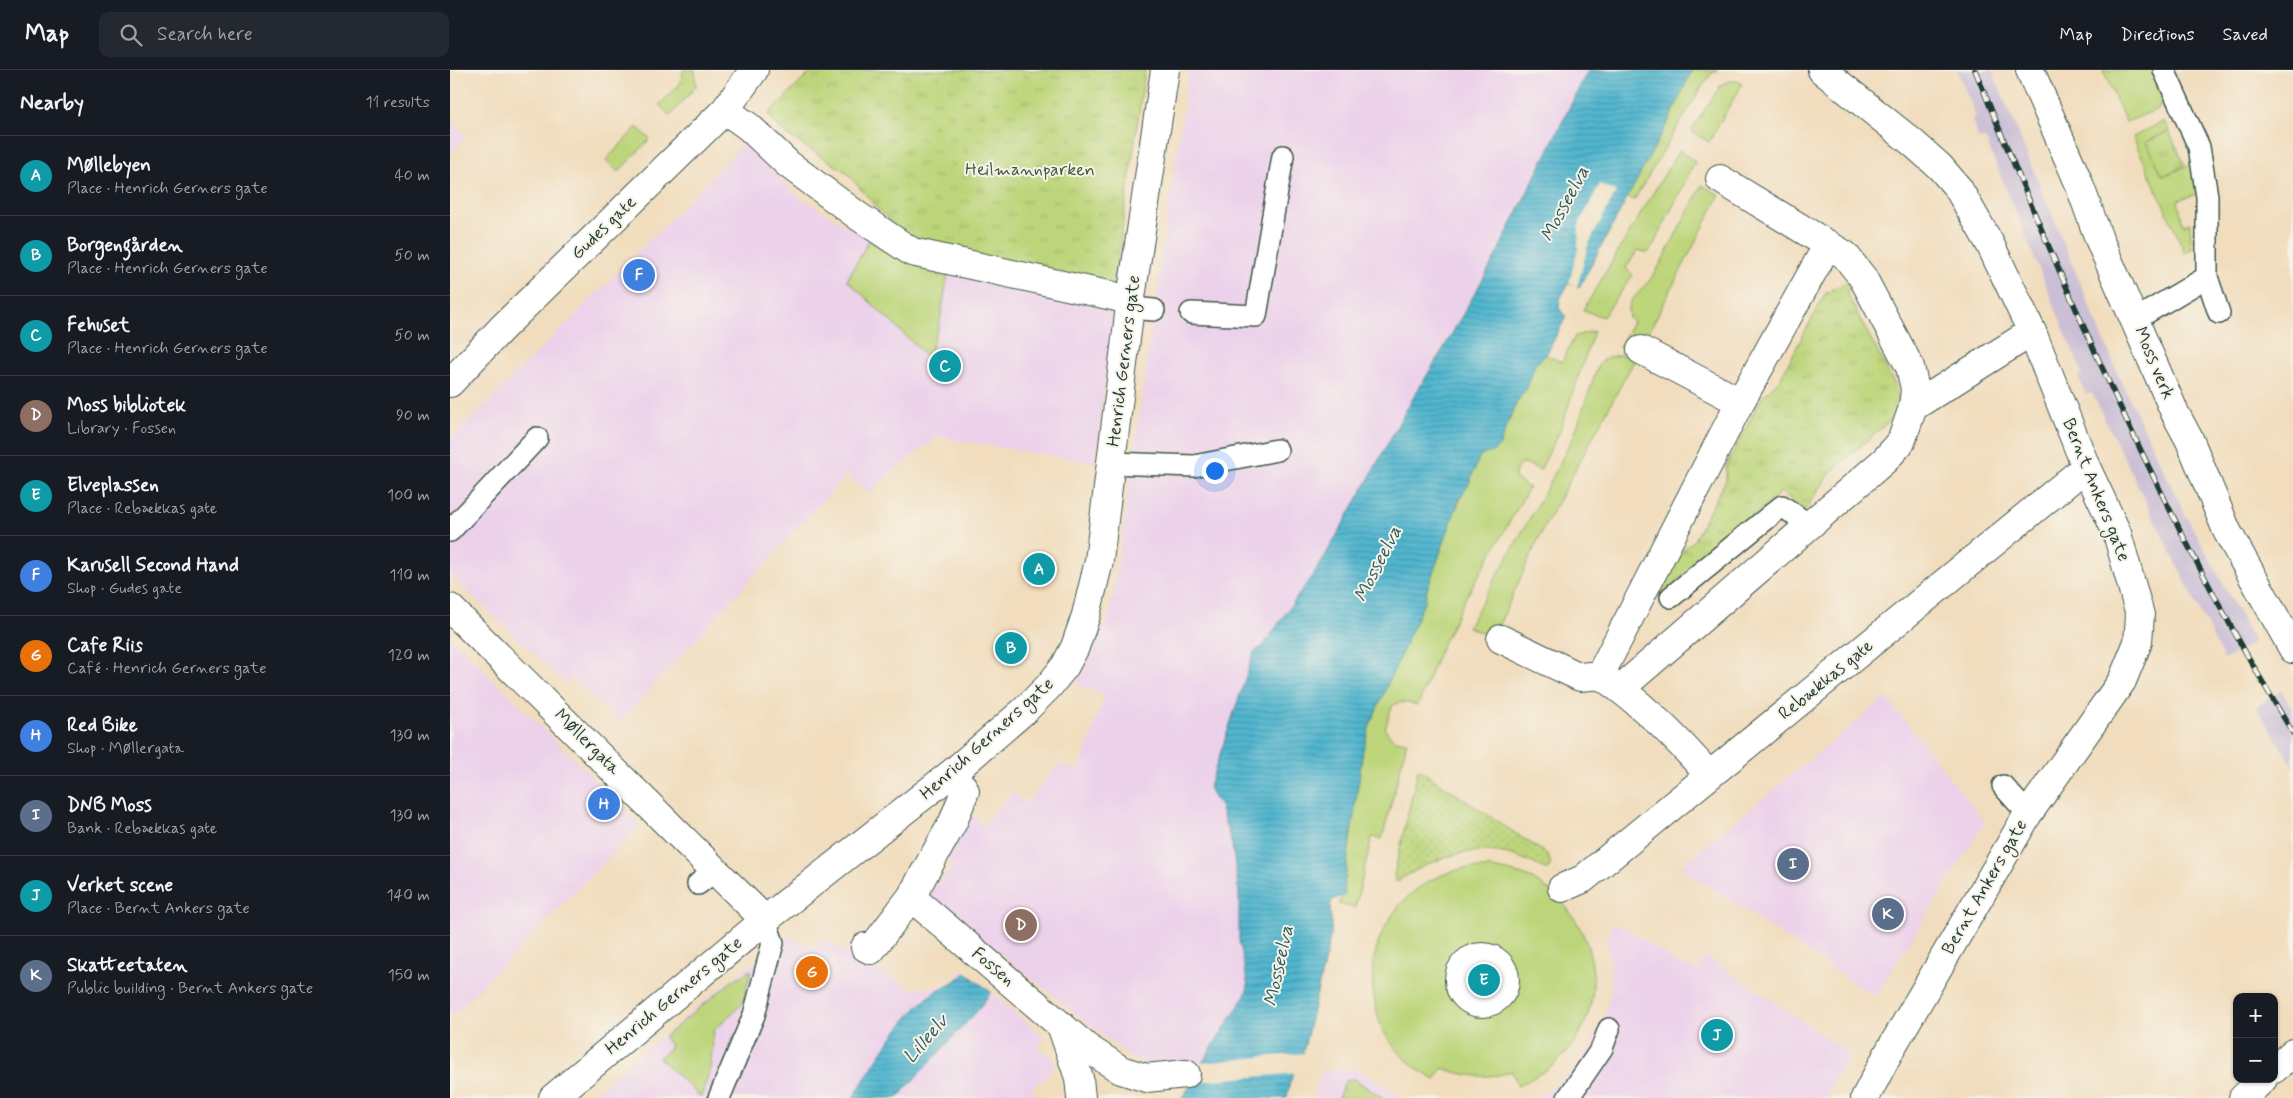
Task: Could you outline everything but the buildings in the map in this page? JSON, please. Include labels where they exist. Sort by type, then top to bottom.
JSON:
[{"type":"street","name":"Gudes gate","points":[[450,383],[501,329],[725,110],[754,70]]},
{"type":"street","name":"Henrich Gerners gate","points":[[553,1098],[765,920],[952,773],[1026,709],[1049,686],[1065,666],[1075,647],[1092,592],[1099,561],[1111,463],[1138,306],[1164,70]]},
{"type":"street","name":"Bernt Ankers gate","points":[[1822,70],[1933,161],[1958,188],[1990,244],[2032,332],[2086,467],[2117,533],[2140,615],[2138,642],[2122,681],[2028,814],[1864,1098]]},
{"type":"street","name":"Moss verk","points":[[2030,70],[2078,182],[2099,239],[2136,319],[2227,531],[2293,649]]},
{"type":"street","points":[[725,110],[749,127],[788,164],[858,216],[912,252],[1117,297],[1138,306]]},
{"type":"street","points":[[1610,682],[1809,525],[1886,460],[1901,442],[1913,408],[1915,389],[1910,366],[1863,278],[1844,254],[1720,179]]},
{"type":"street","points":[[1610,682],[1740,402],[1828,244]]},
{"type":"street","points":[[1913,408],[2032,332]]},
{"type":"street","points":[[1641,350],[1740,402]]},
{"type":"street","name":"Rebækkas gate","points":[[1562,888],[1583,879],[2086,467]]},
{"type":"street","name":"Møllergata","points":[[450,608],[707,877],[765,920]]},
{"type":"street","points":[[1501,639],[1580,677],[1610,682],[1680,741],[1709,775]]},
{"type":"street","points":[[865,947],[871,950],[911,897],[953,822],[965,791],[963,788]]},
{"type":"street","name":"Fossen","points":[[911,897],[1086,1046],[1121,1070],[1146,1078],[1186,1074]]},
{"type":"street","points":[[1061,1025],[1078,1078],[1081,1098]]},
{"type":"street","points":[[2278,1065],[2293,1052]]},
{"type":"street","points":[[2243,1098],[2259,1083]]},
{"type":"lane","points":[[2164,70],[2199,146],[2207,196],[2207,277],[2219,313]]},
{"type":"lane","points":[[1190,313],[1256,316],[1283,156]]},
{"type":"lane","points":[[2136,319],[2207,277]]},
{"type":"lane","points":[[450,531],[537,438]]},
{"type":"lane","points":[[1111,463],[1194,466],[1277,450]]},
{"type":"lane","points":[[1670,597],[1782,506],[1809,525]]},
{"type":"lane","points":[[2003,786],[2028,814]]},
{"type":"lane","points":[[720,1098],[756,1006],[772,943],[765,920]]},
{"type":"lane","points":[[1568,1098],[1602,1048],[1609,1029]]},
{"type":"shaded area","points":[[1189,70],[1588,70],[1492,263],[1407,408],[1321,563],[1262,647],[1254,652],[1219,802],[1232,845],[1239,894],[1239,941],[1248,986],[1245,996],[1202,1063],[1144,1064],[1133,1059],[928,896],[954,864],[941,854],[971,815],[985,825],[1012,791],[1027,804],[1059,764],[1079,771],[1105,694],[1076,685],[1109,615],[1114,590]]},
{"type":"shaded area","points":[[1957,70],[1992,70],[2120,379],[2183,510],[2251,635],[2254,642],[2224,660],[2092,393],[2086,395],[2078,376],[2082,373],[1985,138],[1978,139],[1972,119],[1976,116]]},
{"type":"shaded area","points":[[450,119],[467,136],[450,153]]},
{"type":"shaded area","points":[[744,143],[798,196],[869,240],[847,280],[929,358],[939,326],[949,268],[1115,303],[1095,463],[937,437],[886,477],[870,494],[847,474],[620,722],[571,677],[565,683],[450,575],[450,440],[671,219]]},
{"type":"shaded area","points":[[450,637],[641,825],[450,1018]]},
{"type":"shaded area","points":[[2281,690],[2293,709],[2293,766],[2256,707]]},
{"type":"shaded area","points":[[1886,697],[1985,822],[1875,997],[1680,867]]},
{"type":"shaded area","points":[[1614,924],[1625,927],[1681,966],[1690,966],[1697,971],[1706,956],[1850,1054],[1824,1098],[1530,1098],[1548,1090],[1575,1068],[1592,1045],[1604,1017],[1611,993],[1610,961],[1607,942],[1608,932]]},
{"type":"shaded area","points":[[789,936],[814,949],[821,938],[913,990],[951,984],[962,970],[995,995],[1045,1038],[1038,1047],[1054,1058],[1055,1066],[1041,1083],[1039,1081],[1031,1089],[1041,1098],[588,1098],[715,992]]},
{"type":"shaded area","points":[[1359,1070],[1402,1097],[1313,1098],[1322,1071]]},
{"type":"green space","points":[[683,70],[695,70],[696,86],[670,116],[659,105],[681,83]]},
{"type":"green space","name":"Heilmannparken","points":[[813,70],[1145,70],[1113,291],[915,245],[877,208],[846,172],[784,133],[768,114]]},
{"type":"green space","points":[[1692,70],[1718,70],[1713,72],[1704,83],[1634,200],[1626,197],[1668,122]]},
{"type":"green space","points":[[2103,70],[2153,70],[2166,103],[2158,106],[2159,109],[2126,122]]},
{"type":"green space","points":[[1729,81],[1738,81],[1742,84],[1709,142],[1691,131],[1721,85]]},
{"type":"green space","points":[[2164,121],[2169,131],[2146,142],[2163,176],[2195,163],[2197,194],[2178,200],[2183,225],[2190,223],[2192,249],[2185,253],[2133,137]]},
{"type":"green space","points":[[637,127],[650,139],[618,172],[606,160]]},
{"type":"green space","points":[[2169,131],[2185,165],[2163,176],[2146,142]]},
{"type":"green space","points":[[1679,150],[1695,162],[1655,242],[1648,253],[1638,250],[1626,268],[1633,275],[1603,317],[1583,310]]},
{"type":"green space","points":[[1702,185],[1720,195],[1642,345],[1619,348],[1633,322],[1629,317],[1628,310],[1631,301],[1650,280],[1661,263]]},
{"type":"green space","points":[[869,240],[890,253],[949,268],[939,326],[929,358],[847,280]]},
{"type":"green space","points":[[1844,283],[1853,286],[1846,292],[1895,385],[1901,408],[1896,415],[1831,472],[1805,510],[1781,492],[1658,597],[1678,555],[1694,540],[1726,480],[1726,466],[1762,397],[1780,379],[1825,294]]},
{"type":"green space","points":[[1594,331],[1559,433],[1540,470],[1525,463],[1517,468],[1515,478],[1529,488],[1465,599],[1440,650],[1418,705],[1397,703],[1392,708],[1385,729],[1394,739],[1407,742],[1382,839],[1372,837],[1355,908],[1338,904],[1345,892],[1344,885],[1363,750],[1371,722],[1425,600],[1454,514],[1480,455],[1494,451],[1500,445],[1518,400],[1527,388],[1535,364],[1546,355],[1562,362],[1575,336]]},
{"type":"green space","points":[[1639,352],[1542,531],[1493,638],[1468,627],[1547,488],[1574,435],[1599,363],[1608,357]]},
{"type":"green space","points":[[1418,769],[1547,854],[1551,864],[1547,870],[1513,855],[1493,851],[1478,851],[1449,856],[1435,861],[1396,882],[1394,875]]},
{"type":"green space","points":[[1492,868],[1528,877],[1559,899],[1575,919],[1586,940],[1592,963],[1593,987],[1589,1010],[1580,1033],[1565,1054],[1554,1064],[1518,1086],[1512,1071],[1503,1074],[1477,1076],[1442,1068],[1435,1080],[1428,1076],[1407,1060],[1385,1034],[1381,1026],[1374,997],[1372,975],[1375,954],[1382,934],[1392,916],[1405,899],[1422,886],[1441,876],[1462,869]],"holes":[[[1483,956],[1498,962],[1505,976],[1502,992],[1491,1000],[1482,1002],[1472,999],[1461,991],[1459,975],[1467,961]]]},
{"type":"green space","points":[[751,970],[743,1003],[714,1030],[710,1070],[701,1097],[659,1058],[671,1047],[664,1037],[732,981]]},
{"type":"green space","points":[[1354,1079],[1383,1098],[1338,1098],[1346,1080]]},
{"type":"water","name":"Mosseelva","points":[[1588,70],[1692,70],[1668,122],[1579,288],[1569,283],[1560,299],[1559,308],[1566,317],[1546,355],[1535,364],[1527,388],[1518,400],[1500,445],[1494,451],[1480,456],[1468,486],[1459,500],[1425,600],[1371,722],[1363,750],[1344,885],[1345,895],[1332,900],[1330,912],[1331,934],[1303,1053],[1290,1082],[1287,1098],[1181,1098],[1194,1081],[1202,1063],[1245,996],[1248,986],[1239,941],[1239,894],[1232,845],[1219,803],[1215,800],[1209,787],[1254,652],[1262,647],[1321,563],[1407,408],[1492,263]]},
{"type":"water","name":"Lilleelv","points":[[966,973],[991,992],[978,1010],[897,1098],[853,1098],[886,1045],[905,1020],[931,994]]},
{"type":"pier","points":[[1600,184],[1616,192],[1588,245],[1577,287],[1569,283],[1578,249],[1579,224]]},
{"type":"pier","points":[[1306,1053],[1297,1073],[1190,1082],[1199,1063]]},
{"type":"railway","points":[[1975,70],[2046,240],[2121,408],[2202,573],[2246,654],[2293,733]]},
{"type":"place","name":"Karusell Second Hand","points":[[639,275]]},
{"type":"place","name":"Fehuset","points":[[945,366]]},
{"type":"place","name":"Møllebyen","points":[[1039,569]]},
{"type":"place","name":"Borgengården","points":[[1011,648]]},
{"type":"place","name":"Red Bike","points":[[604,804]]},
{"type":"place","name":"DNB Moss","points":[[1793,864]]},
{"type":"place","name":"Skatteetaten","points":[[1888,914]]},
{"type":"place","name":"Moss bibliotek","points":[[1021,925]]},
{"type":"place","name":"Cafe Riis","points":[[812,972]]},
{"type":"place","name":"Elveplassen","points":[[1484,980]]},
{"type":"place","name":"Verket scene","points":[[1717,1035]]}]
